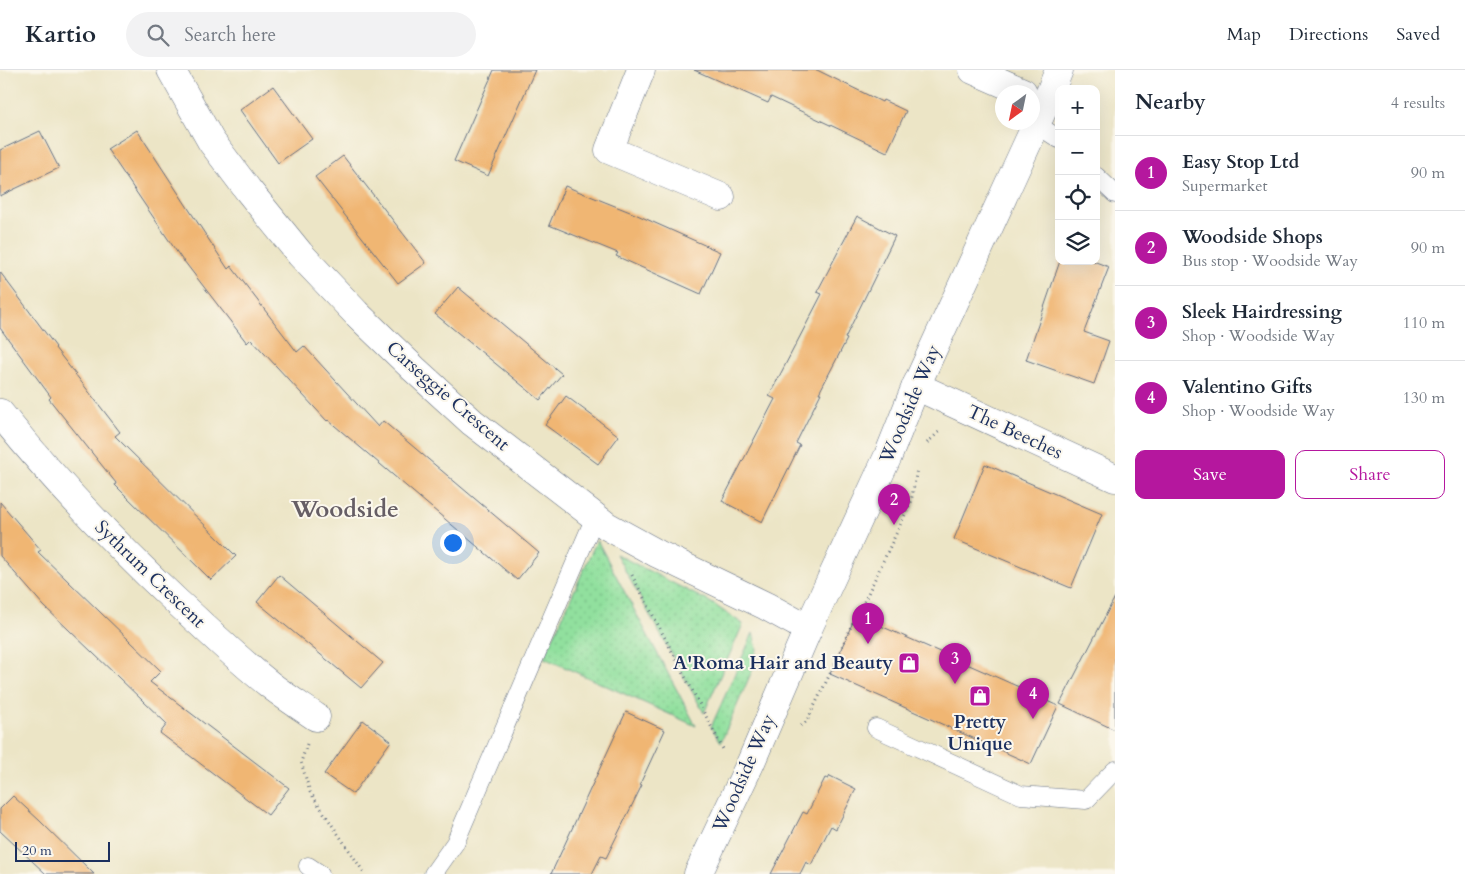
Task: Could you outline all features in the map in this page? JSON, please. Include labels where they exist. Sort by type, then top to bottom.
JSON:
[{"type":"street","name":"Carseggie Crescent","points":[[171,70],[211,141],[300,254],[376,332],[472,422],[607,526],[658,554],[808,628]]},
{"type":"street","points":[[641,70],[610,150],[722,197]]},
{"type":"street","points":[[973,70],[1000,85]]},
{"type":"street","name":"Woodside Way","points":[[1040,97],[1059,70]]},
{"type":"street","name":"Woodside Way","points":[[698,874],[750,762],[808,628],[888,456],[1024,130]]},
{"type":"street","name":"The Beeches","points":[[916,386],[1115,478]]},
{"type":"street","name":"Sythrum Crescent","points":[[0,413],[30,450],[101,528],[153,579],[269,684],[316,717]]},
{"type":"lane","points":[[1040,111],[1055,133]]},
{"type":"lane","points":[[1100,180],[1115,194]]},
{"type":"lane","points":[[434,874],[455,843],[596,517]]},
{"type":"lane","points":[[876,728],[1021,795],[1086,800],[1115,770]]},
{"type":"path","points":[[316,717],[301,762],[310,792],[365,874]]},
{"type":"green space","points":[[597,540],[696,726],[544,658]]},
{"type":"green space","points":[[616,554],[710,602],[743,624],[704,713]]},
{"type":"green space","points":[[753,633],[757,648],[755,664],[721,742],[711,727]]},
{"type":"building","points":[[494,70],[535,70],[488,176],[454,161]]},
{"type":"building","points":[[694,70],[817,70],[882,102],[883,100],[906,111],[887,152],[771,97],[768,103]]},
{"type":"building","points":[[273,86],[312,139],[278,163],[240,110]]},
{"type":"building","points":[[137,130],[228,269],[231,266],[297,352],[304,346],[378,427],[383,421],[539,553],[517,580],[327,421],[251,339],[247,343],[183,261],[107,149]]},
{"type":"building","points":[[40,131],[59,168],[0,196],[0,150]]},
{"type":"building","points":[[343,156],[426,263],[398,283],[315,177]]},
{"type":"building","points":[[565,186],[635,214],[720,252],[701,294],[616,256],[618,253],[549,225]]},
{"type":"building","points":[[857,216],[895,236],[845,338],[847,339],[819,393],[821,393],[796,443],[800,445],[762,522],[722,501],[775,399],[769,396],[822,294],[817,292]]},
{"type":"building","points":[[1100,264],[1109,267],[1084,332],[1109,341],[1094,384],[1026,360],[1059,265]]},
{"type":"building","points":[[0,272],[55,348],[120,432],[115,436],[236,556],[211,580],[115,485],[116,483],[49,399],[51,397],[0,328]]},
{"type":"building","points":[[458,287],[562,374],[540,400],[435,314]]},
{"type":"building","points":[[566,396],[619,436],[598,464],[545,425]]},
{"type":"building","points":[[985,464],[1102,514],[1071,588],[954,539]]},
{"type":"building","points":[[0,502],[41,550],[38,552],[161,671],[150,682],[289,788],[268,815],[160,733],[167,724],[44,606],[0,556]]},
{"type":"building","points":[[279,575],[383,663],[361,688],[257,602]]},
{"type":"building","points":[[1115,597],[1115,730],[1060,704]]},
{"type":"building","points":[[856,615],[1058,706],[1031,764],[830,674]]},
{"type":"building","points":[[626,712],[665,730],[640,784],[642,785],[606,858],[601,856],[592,874],[551,874]]},
{"type":"building","points":[[363,720],[391,741],[353,794],[324,774]]},
{"type":"building","points":[[830,776],[856,789],[836,829],[831,826],[811,865],[806,862],[800,874],[771,874],[803,812],[807,814],[825,778],[828,779]]},
{"type":"building","points":[[13,796],[94,874],[46,874],[0,831],[0,809]]},
{"type":"place","name":"Woodside Shops","points":[[894,525]]},
{"type":"place","name":"Easy Stop Ltd","points":[[868,644]]},
{"type":"place","name":"A'Roma Hair and Beauty","points":[[909,663]]},
{"type":"place","name":"Sleek Hairdressing","points":[[955,684]]},
{"type":"place","name":"Pretty Unique","points":[[980,696]]},
{"type":"place","name":"Valentino Gifts","points":[[1033,719]]},
{"type":"district","name":"Woodside","points":[[345,509]]}]
